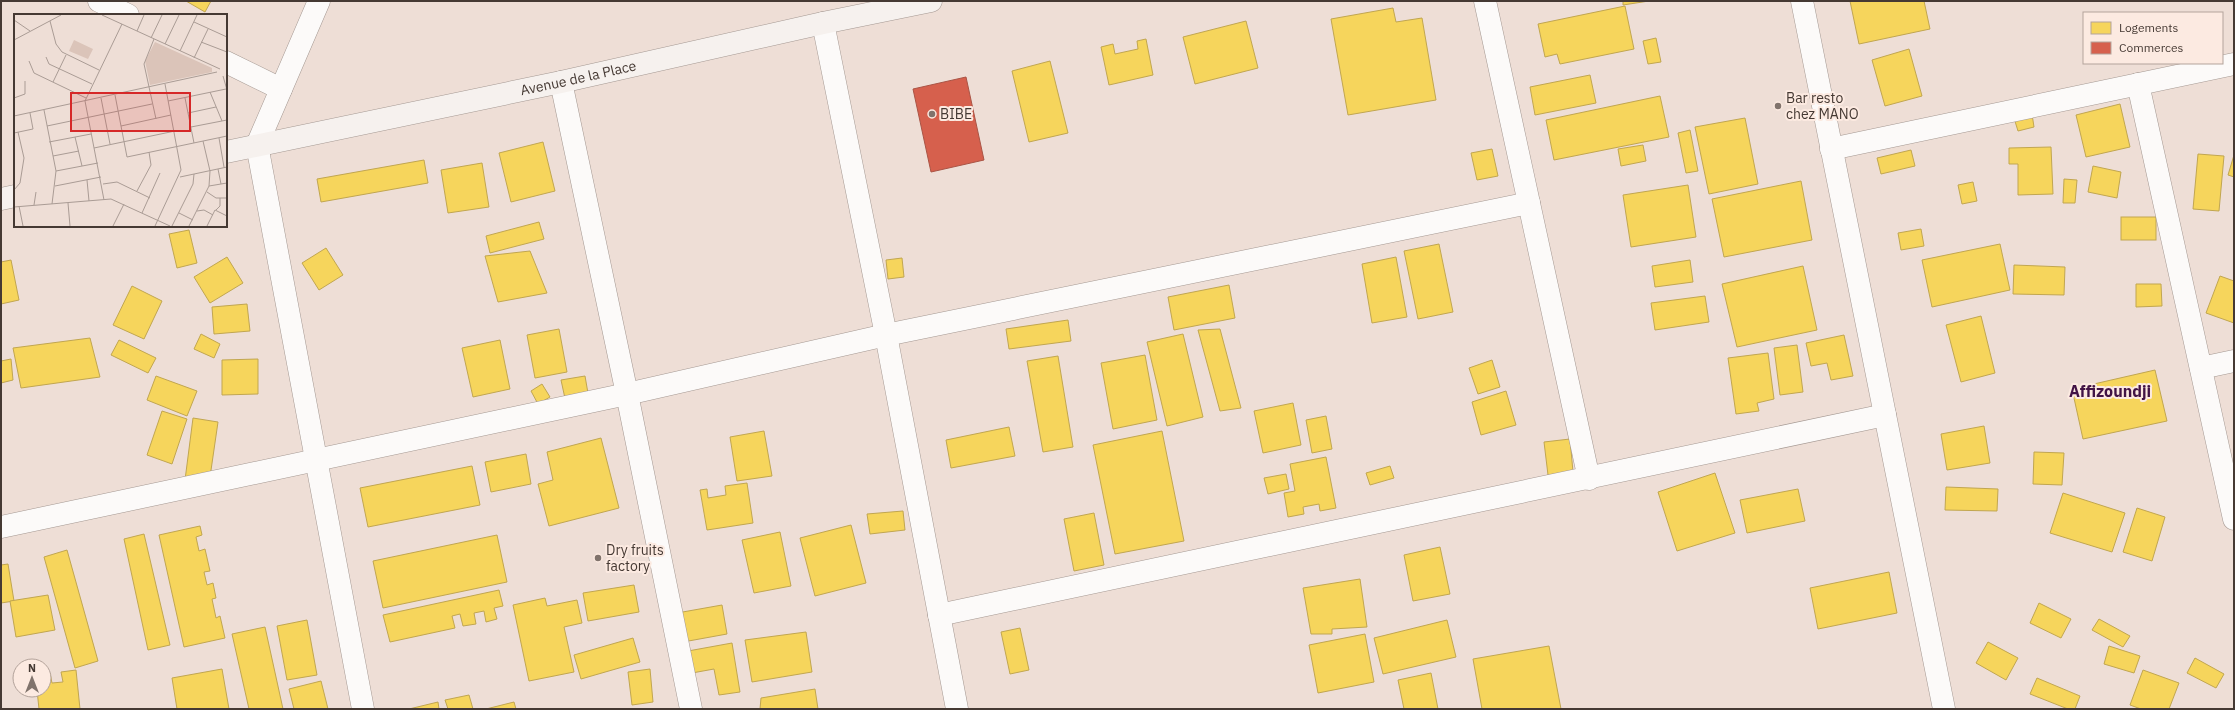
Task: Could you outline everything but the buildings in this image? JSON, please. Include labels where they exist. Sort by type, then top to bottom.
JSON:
[{"type":"street","points":[[99,1],[126,14]]},
{"type":"street","points":[[319,1],[257,145],[363,709]]},
{"type":"street","name":"Avenue de la Place","points":[[227,152],[561,82],[823,23],[931,1]]},
{"type":"street","points":[[1485,1],[1589,479]]},
{"type":"street","points":[[1802,1],[1944,709]]},
{"type":"street","points":[[823,23],[886,335],[957,709]]},
{"type":"street","points":[[227,62],[280,89]]},
{"type":"street","points":[[1832,149],[2234,64]]},
{"type":"street","points":[[561,82],[628,394],[690,709]]},
{"type":"street","points":[[2138,84],[2234,519]]},
{"type":"street","points":[[1,199],[14,196]]},
{"type":"street","points":[[1,527],[628,394],[886,335],[1529,203]]},
{"type":"street","points":[[2201,368],[2234,362]]},
{"type":"street","points":[[939,614],[1589,479],[1885,415]]},
{"type":"place","name":"Bar resto chez MANO","points":[[1778,106]]},
{"type":"place","name":"BIBE","points":[[932,114]]},
{"type":"place","name":"Dry fruits factory","points":[[598,558]]},
{"type":"district","name":"Affizoundji","points":[[2110,391]]}]
